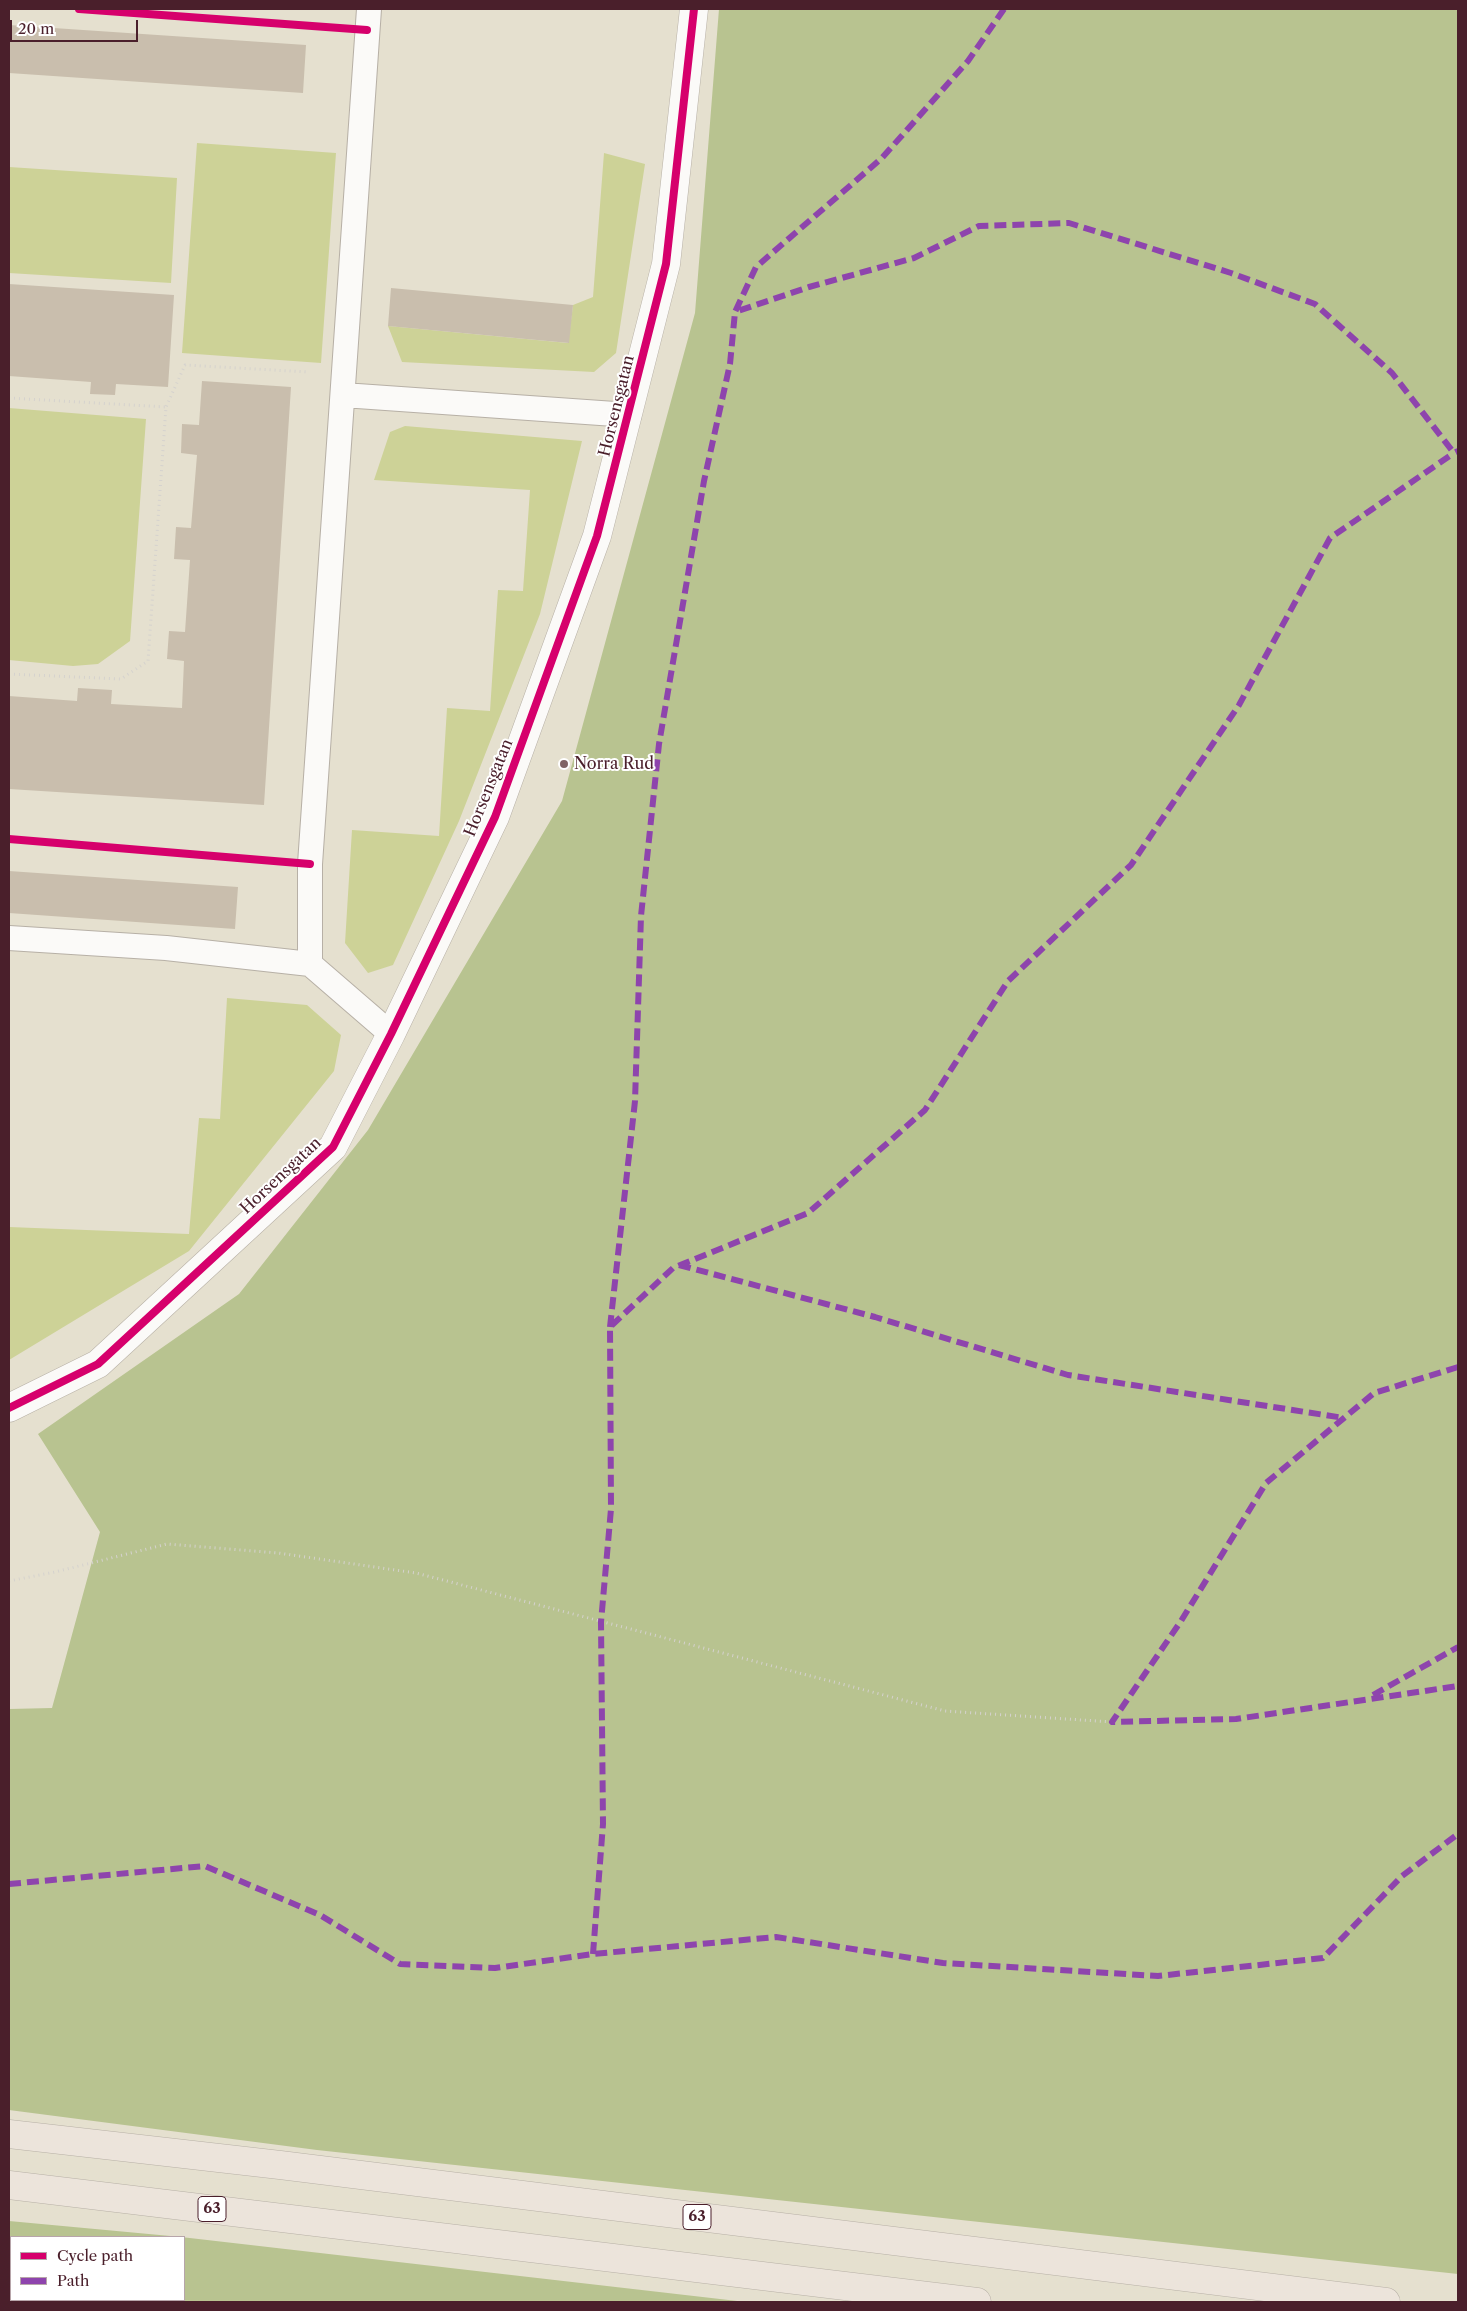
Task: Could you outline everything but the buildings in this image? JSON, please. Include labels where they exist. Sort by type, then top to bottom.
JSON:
[{"type":"main road","name":"63","points":[[9,2134],[280,2165],[1386,2302]]},
{"type":"main road","name":"63","points":[[9,2185],[978,2302]]},
{"type":"street","name":"Horsensgatan","points":[[9,1408],[98,1364],[333,1147],[390,1034],[495,817],[597,536],[666,264],[692,47],[694,9]]},
{"type":"lane","points":[[310,964],[310,864],[369,9]]},
{"type":"lane","points":[[343,385],[629,415]]},
{"type":"lane","points":[[9,938],[166,948],[310,964],[390,1034]]},
{"type":"path","points":[[9,674],[121,679],[148,662],[166,407],[185,365],[343,385]]},
{"type":"path","points":[[9,398],[166,407]]},
{"type":"path","points":[[9,1581],[55,1572],[167,1544],[278,1553],[416,1573],[945,1712],[1112,1722]]},
{"type":"green space","points":[[719,9],[1458,9],[1458,2274],[317,2150],[9,2110],[9,1709],[52,1708],[100,1532],[38,1434],[239,1294],[368,1130],[562,801],[695,313]]},
{"type":"green space","points":[[197,143],[336,153],[321,363],[182,353]]},
{"type":"green space","points":[[604,153],[645,164],[616,353],[594,372],[402,362],[388,326],[568,343],[573,305],[593,297]]},
{"type":"green space","points":[[9,167],[177,178],[171,283],[9,273]]},
{"type":"green space","points":[[9,408],[146,419],[130,641],[98,664],[73,666],[9,660]]},
{"type":"green space","points":[[405,426],[582,441],[540,614],[459,821],[393,965],[368,973],[345,943],[352,830],[439,836],[447,708],[490,711],[498,590],[523,591],[530,490],[374,480],[390,432]]},
{"type":"green space","points":[[227,998],[307,1005],[341,1035],[334,1071],[189,1251],[9,1360],[9,1227],[189,1234],[199,1118],[220,1119]]},
{"type":"green space","points":[[9,2221],[170,2236],[10,2236],[10,2301],[185,2301],[185,2237],[746,2302],[9,2302]]},
{"type":"marked path","points":[[1004,9],[968,61],[882,158],[756,267],[735,312],[809,287],[914,258],[979,226],[1069,223],[1231,273],[1315,304],[1392,373],[1454,453],[1458,451]]},
{"type":"marked path","points":[[610,1327],[635,1101],[641,916],[659,744],[704,481],[730,364],[735,312]]},
{"type":"marked path","points":[[593,1954],[603,1824],[601,1622],[611,1509],[610,1327],[673,1268],[808,1213],[925,1110],[1008,981],[1131,865],[1239,705],[1330,538],[1454,453]]},
{"type":"marked path","points":[[679,1265],[875,1317],[1068,1375],[1344,1418]]},
{"type":"marked path","points":[[1458,1367],[1374,1393],[1266,1483],[1181,1621],[1112,1722],[1236,1719],[1458,1686]]},
{"type":"marked path","points":[[1373,1695],[1458,1647]]},
{"type":"marked path","points":[[9,1884],[205,1866],[320,1915],[400,1964],[495,1968],[593,1954],[776,1937],[943,1963],[1158,1976],[1323,1958],[1402,1876],[1458,1834]]},
{"type":"cycle path","points":[[79,9],[367,30]]},
{"type":"cycle path","points":[[9,1408],[98,1364],[333,1147],[391,1034],[495,817],[597,536],[666,264],[694,9]]},
{"type":"cycle path","points":[[9,839],[310,864]]},
{"type":"place","name":"Norra Rud","points":[[564,764]]}]
